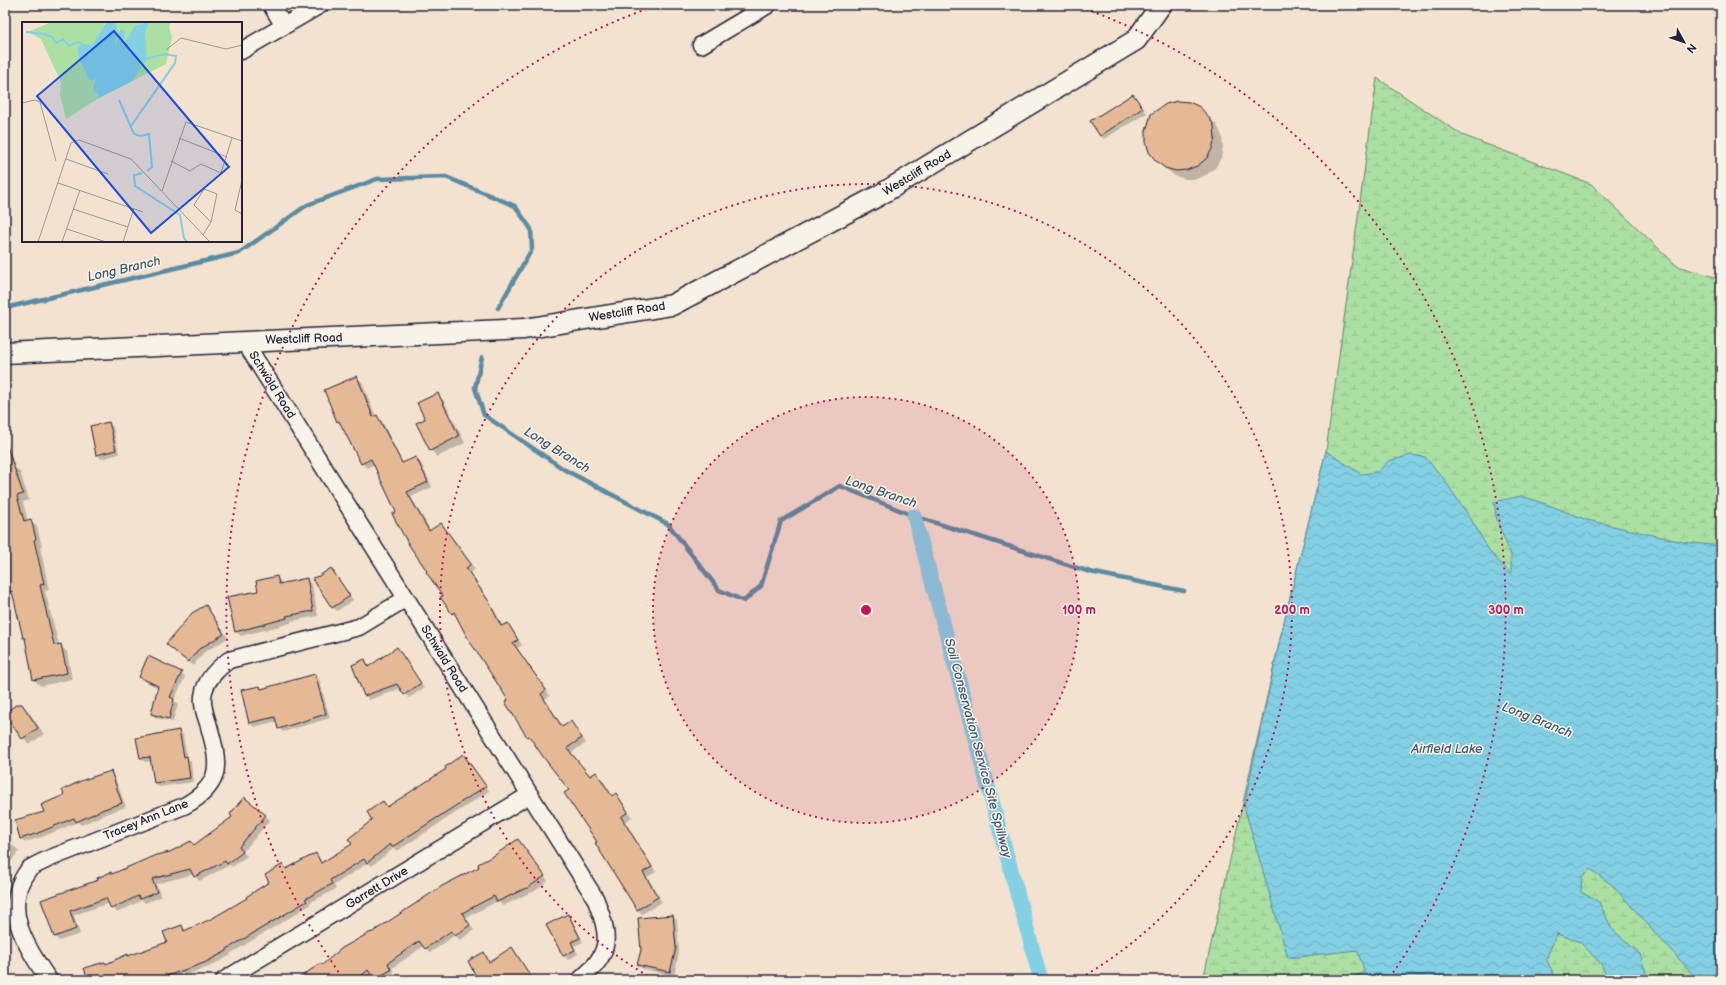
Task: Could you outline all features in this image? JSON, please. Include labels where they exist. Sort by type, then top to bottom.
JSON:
[{"type":"street","points":[[271,5],[284,26]]},
{"type":"street","points":[[242,50],[320,5]]},
{"type":"street","points":[[701,45],[768,5]]},
{"type":"street","name":"Westcliff Road","points":[[5,353],[524,329],[672,305],[878,196],[1136,40],[1161,5]]},
{"type":"street","name":"Schwald Road","points":[[244,341],[595,898],[604,920],[606,933],[605,949],[600,960],[580,980]]},
{"type":"street","name":"Tracey Ann Lane","points":[[49,980],[19,937],[10,921],[7,908],[11,892],[17,881],[30,869],[48,859],[184,806],[198,798],[209,786],[214,777],[217,763],[215,748],[203,707],[203,695],[207,683],[217,669],[229,660],[359,627],[405,598]]},
{"type":"street","name":"Garrett Drive","points":[[224,980],[529,795]]},
{"type":"green space","points":[[1377,78],[1462,135],[1591,184],[1677,266],[1721,279],[1721,980],[1203,980],[1282,630],[1326,451]]},
{"type":"water","name":"Airfield Lake","points":[[1326,451],[1361,474],[1378,472],[1388,461],[1411,455],[1425,457],[1443,478],[1471,519],[1490,552],[1511,574],[1511,555],[1497,521],[1494,502],[1521,496],[1587,520],[1683,542],[1721,546],[1721,980],[1698,980],[1612,885],[1590,869],[1582,877],[1581,892],[1599,902],[1612,929],[1640,954],[1648,980],[1608,980],[1601,964],[1580,942],[1557,934],[1546,959],[1557,980],[1347,980],[1365,972],[1357,950],[1288,958],[1244,806],[1282,630]]},
{"type":"building","points":[[1133,94],[1143,108],[1100,136],[1090,121]]},
{"type":"building","points":[[1177,101],[1189,102],[1200,107],[1214,126],[1215,138],[1212,149],[1206,159],[1197,166],[1187,170],[1176,171],[1165,168],[1156,161],[1149,152],[1146,142],[1146,131],[1151,114],[1166,104]]},
{"type":"building","points":[[357,376],[373,417],[377,415],[402,463],[416,457],[428,482],[407,492],[429,531],[441,523],[471,564],[466,568],[488,600],[501,626],[508,623],[518,640],[513,643],[546,690],[541,694],[562,727],[571,721],[582,738],[567,748],[590,776],[596,772],[612,796],[616,793],[628,812],[621,817],[652,867],[643,872],[658,897],[637,910],[595,843],[597,842],[564,793],[569,790],[529,736],[527,737],[505,702],[508,700],[467,637],[454,612],[452,614],[440,597],[443,596],[409,545],[392,514],[396,512],[371,459],[361,464],[339,421],[337,422],[324,390]]},
{"type":"building","points":[[438,393],[459,436],[430,451],[416,423],[425,419],[417,403]]},
{"type":"building","points":[[109,422],[116,450],[96,455],[90,426]]},
{"type":"building","points":[[5,446],[7,446],[23,494],[17,496],[24,521],[31,519],[44,584],[40,585],[54,645],[61,644],[67,673],[33,680],[25,638],[23,638],[12,591],[9,592],[5,575]]},
{"type":"building","points":[[331,568],[350,596],[332,608],[312,578],[319,576]]},
{"type":"building","points":[[277,576],[279,584],[307,578],[313,611],[286,616],[287,618],[235,632],[227,597],[258,591],[256,581]]},
{"type":"building","points":[[206,605],[224,634],[199,649],[188,662],[166,644],[192,613]]},
{"type":"building","points":[[397,647],[421,683],[404,695],[397,684],[364,696],[352,665],[365,659],[368,667]]},
{"type":"building","points":[[148,656],[182,672],[170,697],[174,699],[169,719],[151,714],[158,686],[139,677]]},
{"type":"building","points":[[315,674],[326,714],[278,729],[275,717],[249,723],[241,690],[260,686],[261,689]]},
{"type":"building","points":[[17,704],[22,704],[38,728],[22,739],[5,715],[5,713]]},
{"type":"building","points":[[179,730],[184,757],[187,756],[190,778],[154,783],[150,757],[140,758],[136,738]]},
{"type":"building","points":[[463,754],[486,786],[392,847],[390,844],[367,863],[364,859],[330,880],[332,884],[305,899],[307,901],[227,949],[227,951],[204,963],[155,980],[88,980],[84,968],[105,962],[106,964],[128,954],[128,956],[167,942],[163,932],[182,925],[184,931],[211,919],[247,898],[246,897],[269,882],[265,875],[283,864],[286,869],[316,853],[321,863],[352,844],[348,839],[372,820],[367,812],[383,801],[387,807],[446,769],[445,767]]},
{"type":"building","points":[[111,771],[122,803],[104,809],[76,822],[74,818],[20,839],[15,820],[44,812],[41,805],[64,795],[62,790],[83,780]]},
{"type":"building","points":[[244,797],[266,815],[239,847],[243,852],[227,864],[225,861],[194,877],[190,869],[152,879],[157,892],[140,899],[138,896],[111,909],[106,898],[70,911],[76,929],[54,937],[41,900],[98,880],[97,878],[111,872],[112,874],[156,855],[170,852],[191,841],[194,845],[232,817],[230,814]]},
{"type":"building","points":[[518,839],[545,876],[526,889],[497,902],[494,896],[462,913],[470,925],[455,936],[451,931],[425,949],[419,941],[388,963],[391,970],[374,979],[368,970],[356,980],[296,980],[321,963],[322,965],[342,948],[371,933],[442,886],[479,867],[478,864],[495,855]]},
{"type":"building","points":[[568,914],[580,938],[571,942],[575,950],[563,956],[546,925]]},
{"type":"building","points":[[673,915],[676,948],[670,972],[637,965],[641,950],[638,918]]},
{"type":"building","points":[[512,947],[533,980],[478,980],[468,961],[484,952],[489,962]]},
{"type":"waterway","name":"Long Branch","points":[[5,308],[239,253],[307,205],[377,179],[446,177],[515,206],[531,229],[532,249],[498,308]]},
{"type":"waterway","name":"Long Branch","points":[[482,357],[475,388],[484,415],[565,470],[668,524],[719,590],[744,601],[761,586],[781,521],[840,486],[914,516],[1090,572],[1184,591]]},
{"type":"waterway","name":"Soil Conservation Service Site Spillway","points":[[914,516],[1041,980]]}]
